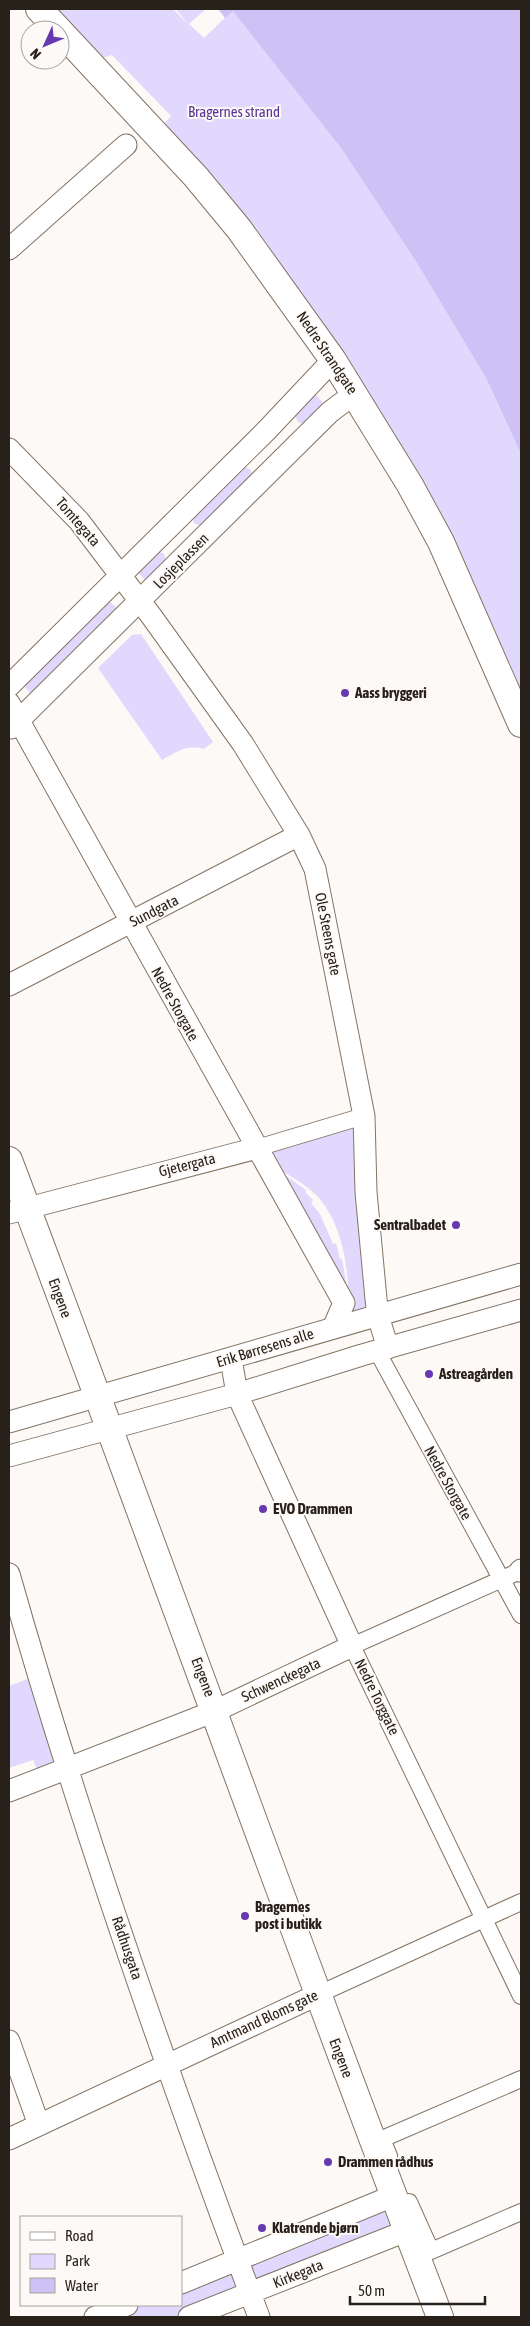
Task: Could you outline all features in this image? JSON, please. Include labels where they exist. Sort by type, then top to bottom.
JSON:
[{"type":"street","name":"Nedre Strandgate","points":[[39,9],[49,20]]},
{"type":"street","name":"Nedre Strandgate","points":[[70,43],[196,177],[239,229],[332,360],[410,485],[441,542],[521,724]]},
{"type":"street","points":[[9,249],[126,146]]},
{"type":"street","points":[[9,686],[270,427],[332,360]]},
{"type":"street","name":"Losjeplassen","points":[[12,718],[140,602],[330,412],[354,394]]},
{"type":"street","name":"Tomtegata","points":[[9,449],[79,521],[140,602]]},
{"type":"street","name":"Ole Steens gate","points":[[140,602],[243,744],[299,836],[316,869],[364,1116],[366,1192],[382,1349]]},
{"type":"street","name":"Nedre Storgate","points":[[12,718],[131,923],[344,1303],[333,1328]]},
{"type":"street","name":"Sundgata","points":[[9,985],[299,836]]},
{"type":"street","name":"Gjetergata","points":[[18,1210],[257,1148],[364,1116]]},
{"type":"street","name":"Engene","points":[[9,1160],[18,1210],[97,1397],[215,1712],[317,1995],[440,2317]]},
{"type":"street","name":"Erik Børresens alle","points":[[9,1422],[521,1274]]},
{"type":"street","points":[[9,1456],[238,1394],[382,1349],[521,1310]]},
{"type":"street","name":"Nedre Storgate","points":[[382,1349],[514,1574],[521,1614]]},
{"type":"street","name":"Nedre Torggate","points":[[231,1359],[238,1394],[352,1646],[521,1996]]},
{"type":"street","name":"Rådhusgata","points":[[9,1574],[67,1770],[167,2064],[259,2317]]},
{"type":"street","name":"Schwenckegata","points":[[9,1791],[215,1712],[352,1646],[514,1574]]},
{"type":"street","name":"Amtmand Bloms gate","points":[[9,2139],[167,2064],[521,1902]]},
{"type":"street","points":[[9,2040],[39,2125]]},
{"type":"street","points":[[521,2079],[382,2139],[431,2251],[521,2212]]},
{"type":"street","points":[[182,2283],[393,2196]]},
{"type":"street","name":"Kirkegata","points":[[189,2317],[406,2231]]},
{"type":"street","points":[[95,2317],[123,2306]]},
{"type":"green space","name":"Bragernes strand","points":[[52,9],[173,9],[188,24],[176,9],[206,9],[189,24],[204,38],[233,10],[341,148],[417,263],[486,378],[521,454],[521,700],[457,553],[162,126],[171,116],[112,55],[100,59],[70,28],[70,20],[63,20]]},
{"type":"green space","points":[[314,393],[326,406],[304,424],[298,422],[295,416]]},
{"type":"green space","points":[[241,465],[250,469],[253,475],[200,526],[194,523],[192,518]]},
{"type":"green space","points":[[158,551],[164,554],[166,560],[148,583],[136,570]]},
{"type":"green space","points":[[107,599],[119,610],[32,695],[22,684]]},
{"type":"green space","points":[[141,634],[213,742],[204,749],[187,748],[162,760],[98,668],[132,635]]},
{"type":"green space","points":[[364,1116],[376,1299],[353,1324],[257,1148]],"holes":[[[281,1170],[316,1195],[331,1215],[344,1253],[348,1292],[342,1259],[340,1259],[336,1243],[333,1244],[320,1214],[311,1203],[313,1200],[305,1192],[306,1190],[282,1173]]]},
{"type":"green space","points":[[30,1678],[54,1759],[51,1767],[38,1772],[33,1760],[9,1768],[9,1686]]},
{"type":"green space","points":[[393,2196],[406,2231],[189,2317],[95,2317],[124,2306],[182,2306],[182,2283]]},
{"type":"water","points":[[218,9],[521,9],[521,454],[486,378],[417,263],[341,148],[233,11],[225,18]]},
{"type":"place","name":"Aass bryggeri","points":[[345,693]]},
{"type":"place","name":"Sentralbadet","points":[[456,1225]]},
{"type":"place","name":"Astreagården","points":[[429,1374]]},
{"type":"place","name":"EVO Drammen","points":[[263,1509]]},
{"type":"place","name":"Bragernes post i butikk","points":[[245,1916]]},
{"type":"place","name":"Drammen rådhus","points":[[328,2162]]},
{"type":"place","name":"Klatrende bjørn","points":[[262,2228]]}]
